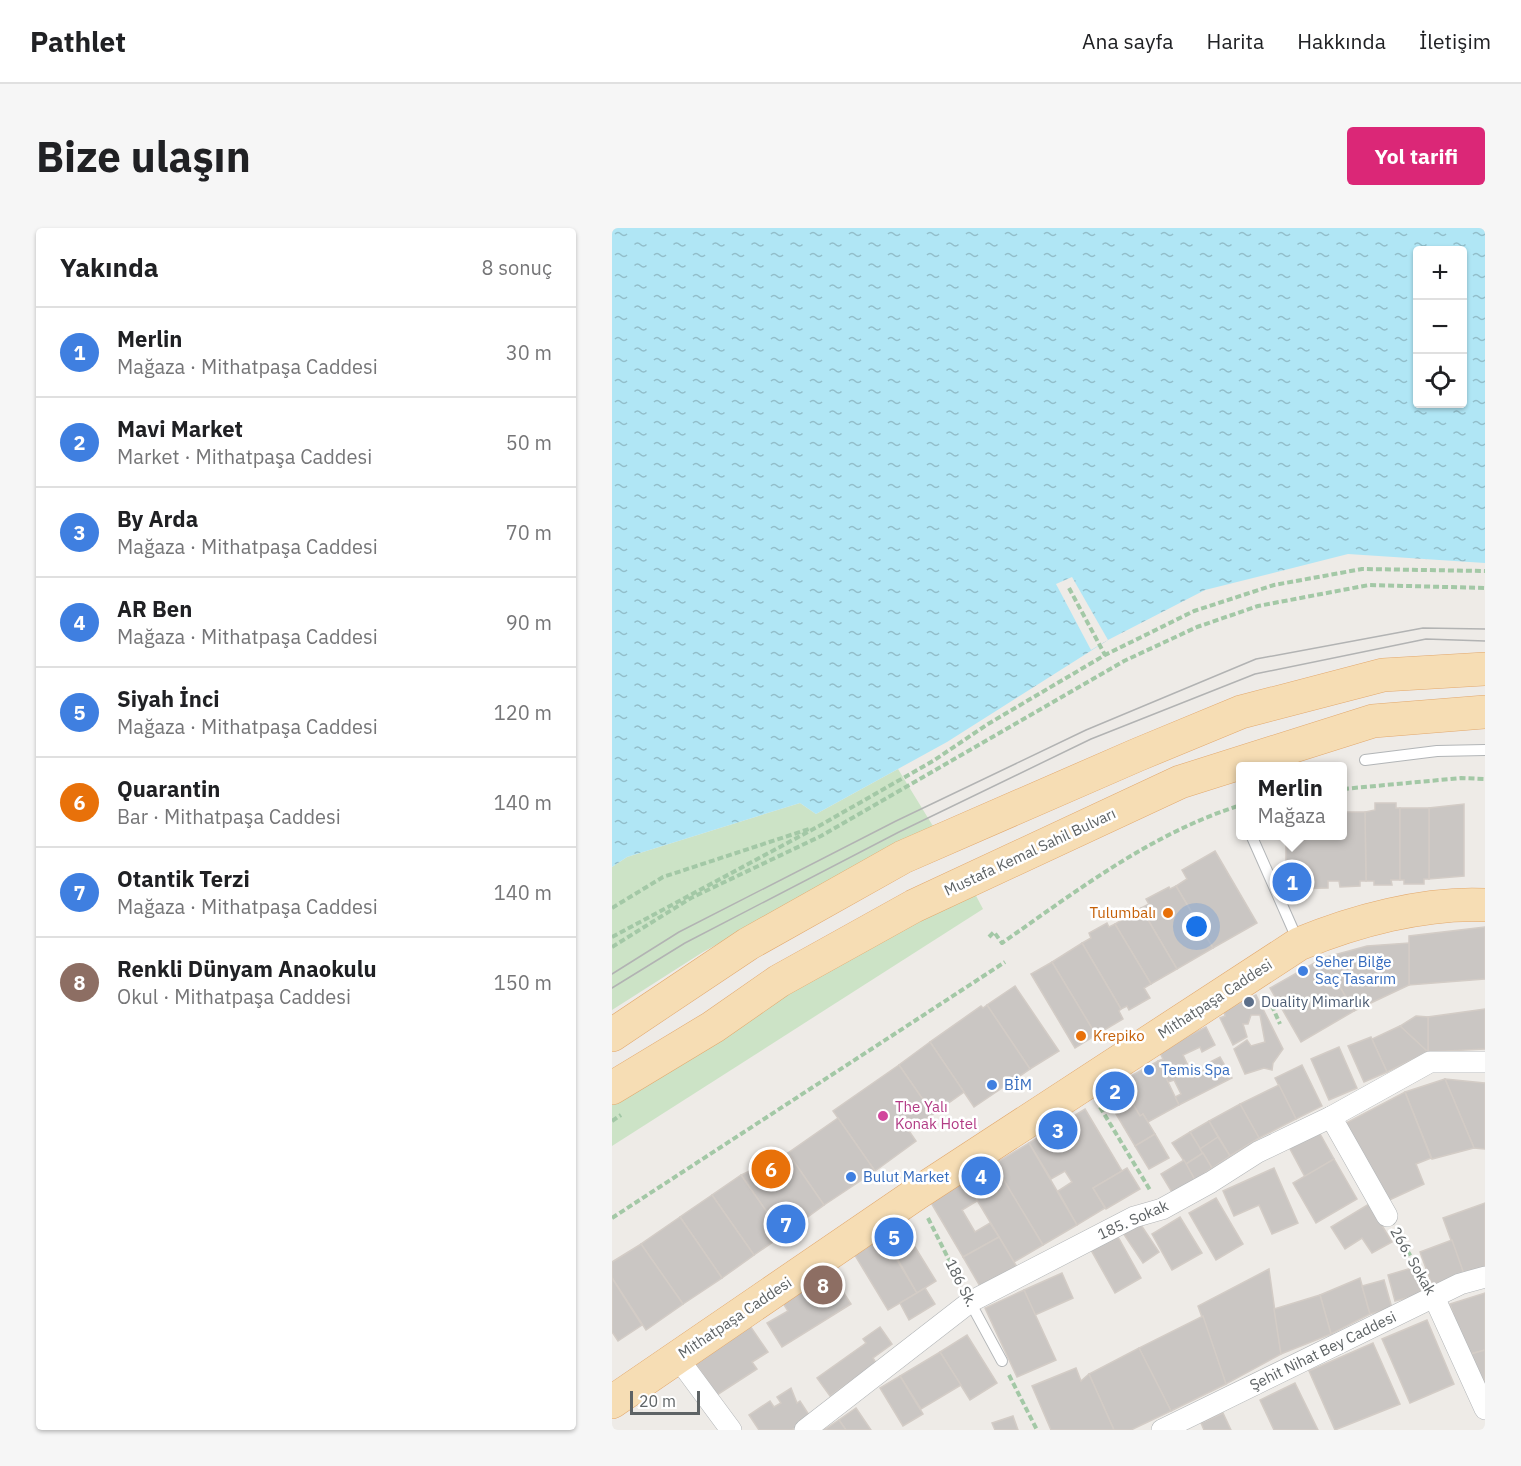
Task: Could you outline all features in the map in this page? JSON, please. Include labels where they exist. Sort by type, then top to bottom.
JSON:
[{"type":"main road","points":[[612,1035],[748,944],[903,857],[1147,751],[1241,712],[1383,675],[1485,669]]},
{"type":"main road","name":"Mustafa Kemal Sahil Bulvarı","points":[[1245,762],[1373,721],[1485,712]]},
{"type":"main road","name":"Mustafa Kemal Sahil Bulvarı","points":[[612,1088],[713,1027],[779,981],[914,906],[1180,783],[1236,765]]},
{"type":"main road","name":"Mithatpaşa Caddesi","points":[[612,1402],[916,1194],[1299,944],[1340,927],[1454,904],[1485,905]]},
{"type":"street","name":"185. Sokak","points":[[805,1430],[970,1302],[1134,1217],[1162,1209],[1211,1182],[1258,1152],[1331,1117],[1430,1062],[1485,1062]]},
{"type":"street","name":"266. Sokak","points":[[1331,1117],[1387,1216]]},
{"type":"street","name":"Şehit Nihat Bey Caddesi","points":[[1162,1430],[1460,1284],[1485,1277]]},
{"type":"street","name":"266. Sokak","points":[[1434,1297],[1485,1409]]},
{"type":"street","points":[[677,1357],[731,1430]]},
{"type":"lane","points":[[1365,760],[1437,751],[1485,750]]},
{"type":"lane","points":[[1253,840],[1299,944]]},
{"type":"lane","name":"186 Sk.","points":[[970,1302],[1002,1361]]},
{"type":"path","points":[[612,937],[819,826],[933,761],[988,724],[1105,655],[1194,610],[1274,585],[1362,570],[1485,571]]},
{"type":"path","points":[[612,947],[691,898],[821,836],[1124,661],[1197,627],[1258,606],[1369,585],[1485,588]]},
{"type":"path","points":[[1069,588],[1105,655]]},
{"type":"path","points":[[1347,789],[1461,778],[1485,779]]},
{"type":"path","points":[[989,937],[994,932],[1002,944],[1107,869],[1202,817],[1236,807]]},
{"type":"path","points":[[612,908],[663,877],[819,826]]},
{"type":"path","points":[[612,1218],[1005,962]]},
{"type":"path","points":[[1265,991],[1280,1023]]},
{"type":"path","points":[[1097,1102],[1162,1209]]},
{"type":"path","name":"186 Sk.","points":[[926,1214],[970,1302]]},
{"type":"path","name":"266. Sokak","points":[[1387,1216],[1434,1297]]},
{"type":"path","points":[[1002,1361],[1037,1430]]},
{"type":"green space","points":[[898,769],[936,831],[820,888],[703,952],[612,1010],[612,867],[627,857],[800,803],[816,814]]},
{"type":"green space","points":[[973,890],[983,909],[612,1146],[612,1103],[801,986]]},
{"type":"water","points":[[612,228],[1485,228],[1485,563],[1348,554],[1205,590],[1108,640],[947,742],[816,814],[800,803],[627,857],[612,867]]},
{"type":"pier","points":[[1072,577],[1108,640],[1091,650],[1056,584]]},
{"type":"building","points":[[1375,803],[1396,803],[1396,808],[1400,808],[1400,880],[1391,880],[1392,885],[1374,885],[1374,881],[1366,881],[1365,812],[1375,810]]},
{"type":"building","points":[[1464,804],[1464,876],[1429,879],[1429,808]]},
{"type":"building","points":[[1400,808],[1429,808],[1429,879],[1424,879],[1424,884],[1404,884],[1404,880],[1400,880]]},
{"type":"building","points":[[1347,812],[1365,812],[1366,881],[1360,881],[1360,886],[1340,887],[1339,881],[1328,881],[1328,888],[1286,889],[1286,840],[1347,840]]},
{"type":"building","points":[[1215,851],[1257,923],[1213,948],[1176,886],[1187,879],[1182,870]]},
{"type":"building","points":[[1176,886],[1213,948],[1177,969],[1141,908],[1149,904],[1146,899],[1169,887],[1170,889]]},
{"type":"building","points":[[1141,908],[1177,969],[1151,984],[1115,924]]},
{"type":"building","points":[[1107,923],[1109,927],[1115,924],[1151,984],[1144,988],[1150,998],[1129,1010],[1127,1006],[1121,1009],[1082,943],[1091,938],[1089,933]]},
{"type":"building","points":[[1485,927],[1485,979],[1409,985],[1409,936]]},
{"type":"building","points":[[1082,943],[1121,1009],[1119,1011],[1123,1019],[1096,1035],[1052,962]]},
{"type":"building","points":[[1409,943],[1409,985],[1354,1011],[1323,958],[1367,946]]},
{"type":"building","points":[[1323,958],[1354,1011],[1301,1042],[1270,988]]},
{"type":"building","points":[[1052,962],[1096,1035],[1075,1048],[1031,974]]},
{"type":"building","points":[[1015,986],[1059,1051],[1030,1069],[987,1005]]},
{"type":"building","points":[[1256,995],[1283,1049],[1273,1063],[1272,1070],[1264,1068],[1245,1074],[1234,1049],[1247,1040],[1251,1046],[1265,1042],[1260,1015],[1251,1015],[1248,1024],[1243,1024],[1247,1037],[1233,1045],[1220,1018],[1225,1016],[1224,1011]]},
{"type":"building","points":[[987,1005],[1030,1069],[974,1107],[930,1042],[981,1006],[983,1008]]},
{"type":"building","points":[[1485,1009],[1485,1049],[1428,1052],[1428,1017]]},
{"type":"building","points":[[1416,1016],[1428,1017],[1428,1052],[1400,1026]]},
{"type":"building","points":[[1400,1026],[1428,1052],[1387,1072],[1372,1039]]},
{"type":"building","points":[[1206,1027],[1215,1045],[1202,1052],[1200,1047],[1183,1055],[1193,1076],[1212,1066],[1210,1062],[1220,1057],[1232,1078],[1179,1105],[1175,1097],[1181,1094],[1174,1080],[1168,1082],[1158,1061],[1163,1059],[1159,1051]]},
{"type":"building","points":[[1371,1037],[1387,1072],[1364,1082],[1348,1046]]},
{"type":"building","points":[[930,1042],[964,1092],[933,1114],[899,1065]]},
{"type":"building","points":[[1339,1047],[1357,1088],[1329,1100],[1311,1059]]},
{"type":"building","points":[[1158,1061],[1179,1105],[1148,1122],[1143,1114],[1140,1116],[1120,1082]]},
{"type":"building","name":"The Yalı Konak Hotel","points":[[899,1065],[933,1114],[909,1131],[916,1141],[875,1171],[833,1111]]},
{"type":"building","points":[[1302,1065],[1322,1106],[1296,1119],[1275,1078]]},
{"type":"building","points":[[1445,1079],[1485,1083],[1485,1149],[1474,1148]]},
{"type":"building","points":[[1445,1079],[1474,1148],[1432,1159],[1405,1092]]},
{"type":"building","points":[[1120,1082],[1140,1116],[1143,1114],[1155,1134],[1135,1146],[1103,1092]]},
{"type":"building","points":[[1279,1085],[1296,1119],[1259,1138],[1240,1104]]},
{"type":"building","points":[[1405,1092],[1431,1158],[1416,1164],[1424,1184],[1385,1202],[1346,1123]]},
{"type":"building","points":[[1240,1104],[1259,1138],[1230,1156],[1209,1121]]},
{"type":"building","points":[[1085,1109],[1122,1171],[1093,1188],[1105,1208],[1077,1225],[1058,1191],[1072,1182],[1065,1171],[1051,1179],[1029,1143]]},
{"type":"building","points":[[838,1118],[875,1171],[824,1205],[788,1153]]},
{"type":"building","points":[[1209,1121],[1218,1137],[1200,1149],[1190,1132]]},
{"type":"building","points":[[1190,1132],[1203,1153],[1186,1164],[1172,1143]]},
{"type":"building","points":[[1319,1132],[1334,1159],[1305,1177],[1289,1147]]},
{"type":"building","points":[[1155,1134],[1169,1158],[1149,1169],[1135,1146]]},
{"type":"building","points":[[1218,1137],[1230,1156],[1212,1168],[1200,1149]]},
{"type":"building","points":[[1029,1143],[1077,1225],[1043,1245],[994,1164]]},
{"type":"building","points":[[788,1153],[824,1205],[783,1235],[741,1175]]},
{"type":"building","points":[[1203,1153],[1212,1168],[1195,1180],[1186,1164]]},
{"type":"building","points":[[1334,1159],[1357,1199],[1316,1223],[1293,1183]]},
{"type":"building","points":[[1184,1160],[1195,1180],[1173,1194],[1161,1174]]},
{"type":"building","points":[[994,1164],[1043,1245],[1014,1262],[965,1180]]},
{"type":"building","points":[[1127,1168],[1140,1189],[1106,1209],[1093,1188]]},
{"type":"building","points":[[1274,1168],[1298,1223],[1272,1234],[1259,1205],[1234,1216],[1223,1191]]},
{"type":"building","points":[[741,1175],[783,1235],[754,1255],[712,1195]]},
{"type":"building","points":[[965,1180],[977,1201],[962,1210],[975,1232],[990,1223],[999,1237],[963,1257],[930,1201]]},
{"type":"building","points":[[712,1195],[754,1255],[722,1278],[680,1217]]},
{"type":"building","points":[[1216,1198],[1243,1244],[1216,1260],[1189,1213]]},
{"type":"building","points":[[1485,1203],[1485,1268],[1464,1276],[1443,1218]]},
{"type":"building","points":[[1369,1204],[1392,1242],[1372,1253],[1362,1238],[1345,1249],[1331,1227]]},
{"type":"building","points":[[680,1217],[722,1278],[683,1304],[641,1244]]},
{"type":"building","points":[[1180,1217],[1202,1253],[1172,1270],[1152,1234]]},
{"type":"building","points":[[1139,1222],[1159,1252],[1143,1263],[1123,1233]]},
{"type":"building","points":[[882,1235],[917,1293],[888,1310],[853,1252]]},
{"type":"building","points":[[1117,1235],[1141,1278],[1115,1293],[1091,1250]]},
{"type":"building","points":[[999,1237],[1017,1267],[981,1288],[963,1257]]},
{"type":"building","points":[[1452,1240],[1464,1274],[1432,1285],[1420,1252]]},
{"type":"building","points":[[641,1244],[683,1304],[646,1330],[612,1278],[612,1262]]},
{"type":"building","points":[[915,1247],[936,1281],[917,1293],[897,1258]]},
{"type":"building","points":[[1415,1267],[1422,1294],[1395,1301],[1388,1275]]},
{"type":"building","points":[[1269,1269],[1281,1354],[1226,1384],[1198,1306]]},
{"type":"building","points":[[829,1270],[851,1304],[782,1347],[767,1323],[788,1311],[781,1300]]},
{"type":"building","points":[[1062,1273],[1073,1298],[1035,1315],[1024,1290]]},
{"type":"building","points":[[612,1278],[642,1325],[618,1341],[612,1332]]},
{"type":"building","points":[[1360,1278],[1370,1314],[1331,1334],[1320,1295]]},
{"type":"building","points":[[1384,1280],[1392,1308],[1370,1314],[1362,1286]]},
{"type":"building","points":[[925,1288],[935,1304],[909,1320],[900,1303]]},
{"type":"building","points":[[1024,1290],[1056,1360],[1017,1377],[985,1308]]},
{"type":"building","points":[[1485,1293],[1485,1350],[1467,1355],[1450,1304]]},
{"type":"building","points":[[1320,1295],[1331,1334],[1281,1354],[1274,1309]]},
{"type":"building","points":[[1203,1316],[1226,1384],[1171,1411],[1139,1348]]},
{"type":"building","points":[[1427,1320],[1454,1384],[1410,1403],[1382,1339]]},
{"type":"building","points":[[748,1323],[768,1352],[752,1362],[757,1369],[717,1395],[693,1360]]},
{"type":"building","points":[[880,1327],[892,1344],[873,1358],[876,1363],[830,1396],[817,1378],[866,1343],[863,1339]]},
{"type":"building","points":[[967,1335],[997,1383],[970,1400],[940,1352]]},
{"type":"building","points":[[1373,1343],[1400,1404],[1335,1430],[1309,1371]]},
{"type":"building","points":[[1139,1348],[1171,1411],[1131,1430],[1114,1430],[1089,1374]]},
{"type":"building","points":[[1485,1350],[1485,1389],[1467,1355]]},
{"type":"building","points":[[940,1352],[961,1385],[921,1409],[900,1376]]},
{"type":"building","points":[[1076,1368],[1081,1381],[1089,1374],[1114,1430],[1051,1430],[1032,1386]]},
{"type":"building","points":[[900,1376],[923,1414],[903,1426],[880,1388]]},
{"type":"building","points":[[1295,1383],[1318,1430],[1274,1430],[1260,1400]]},
{"type":"building","points":[[791,1388],[797,1403],[800,1401],[811,1418],[792,1430],[759,1430],[749,1415],[770,1401],[774,1407],[781,1403],[777,1397]]},
{"type":"building","points":[[856,1408],[871,1430],[846,1430],[839,1420]]},
{"type":"building","points":[[1223,1413],[1231,1430],[1204,1430],[1201,1423]]},
{"type":"building","points":[[1013,1416],[1018,1430],[995,1430],[992,1423]]},
{"type":"building","points":[[839,1420],[846,1430],[824,1430]]},
{"type":"tram line","points":[[612,974],[679,932],[896,821],[1086,730],[1256,659],[1423,628],[1485,629]]},
{"type":"tram line","points":[[612,988],[685,943],[899,832],[1091,739],[1255,674],[1426,639],[1485,641]]},
{"type":"place","name":"Merlin","points":[[1292,882]]},
{"type":"place","name":"Tulumbalı","points":[[1168,913]]},
{"type":"place","name":"Seher Bilğe Saç Tasarım","points":[[1303,971]]},
{"type":"place","name":"Duality Mimarlık","points":[[1249,1002]]},
{"type":"place","name":"Krepiko","points":[[1081,1036]]},
{"type":"place","name":"Temis Spa","points":[[1149,1070]]},
{"type":"place","name":"BİM","points":[[992,1085]]},
{"type":"place","name":"Mavi Market","points":[[1115,1091]]},
{"type":"place","name":"The Yalı Konak Hotel","points":[[883,1116]]},
{"type":"place","name":"By Arda","points":[[1058,1130]]},
{"type":"place","name":"Quarantin","points":[[771,1169]]},
{"type":"place","name":"AR Ben","points":[[981,1176]]},
{"type":"place","name":"Bulut Market","points":[[851,1177]]},
{"type":"place","name":"Otantik Terzi","points":[[786,1224]]},
{"type":"place","name":"Siyah İnci","points":[[894,1237]]},
{"type":"place","name":"Renkli Dünyam Anaokulu","points":[[823,1285]]}]
